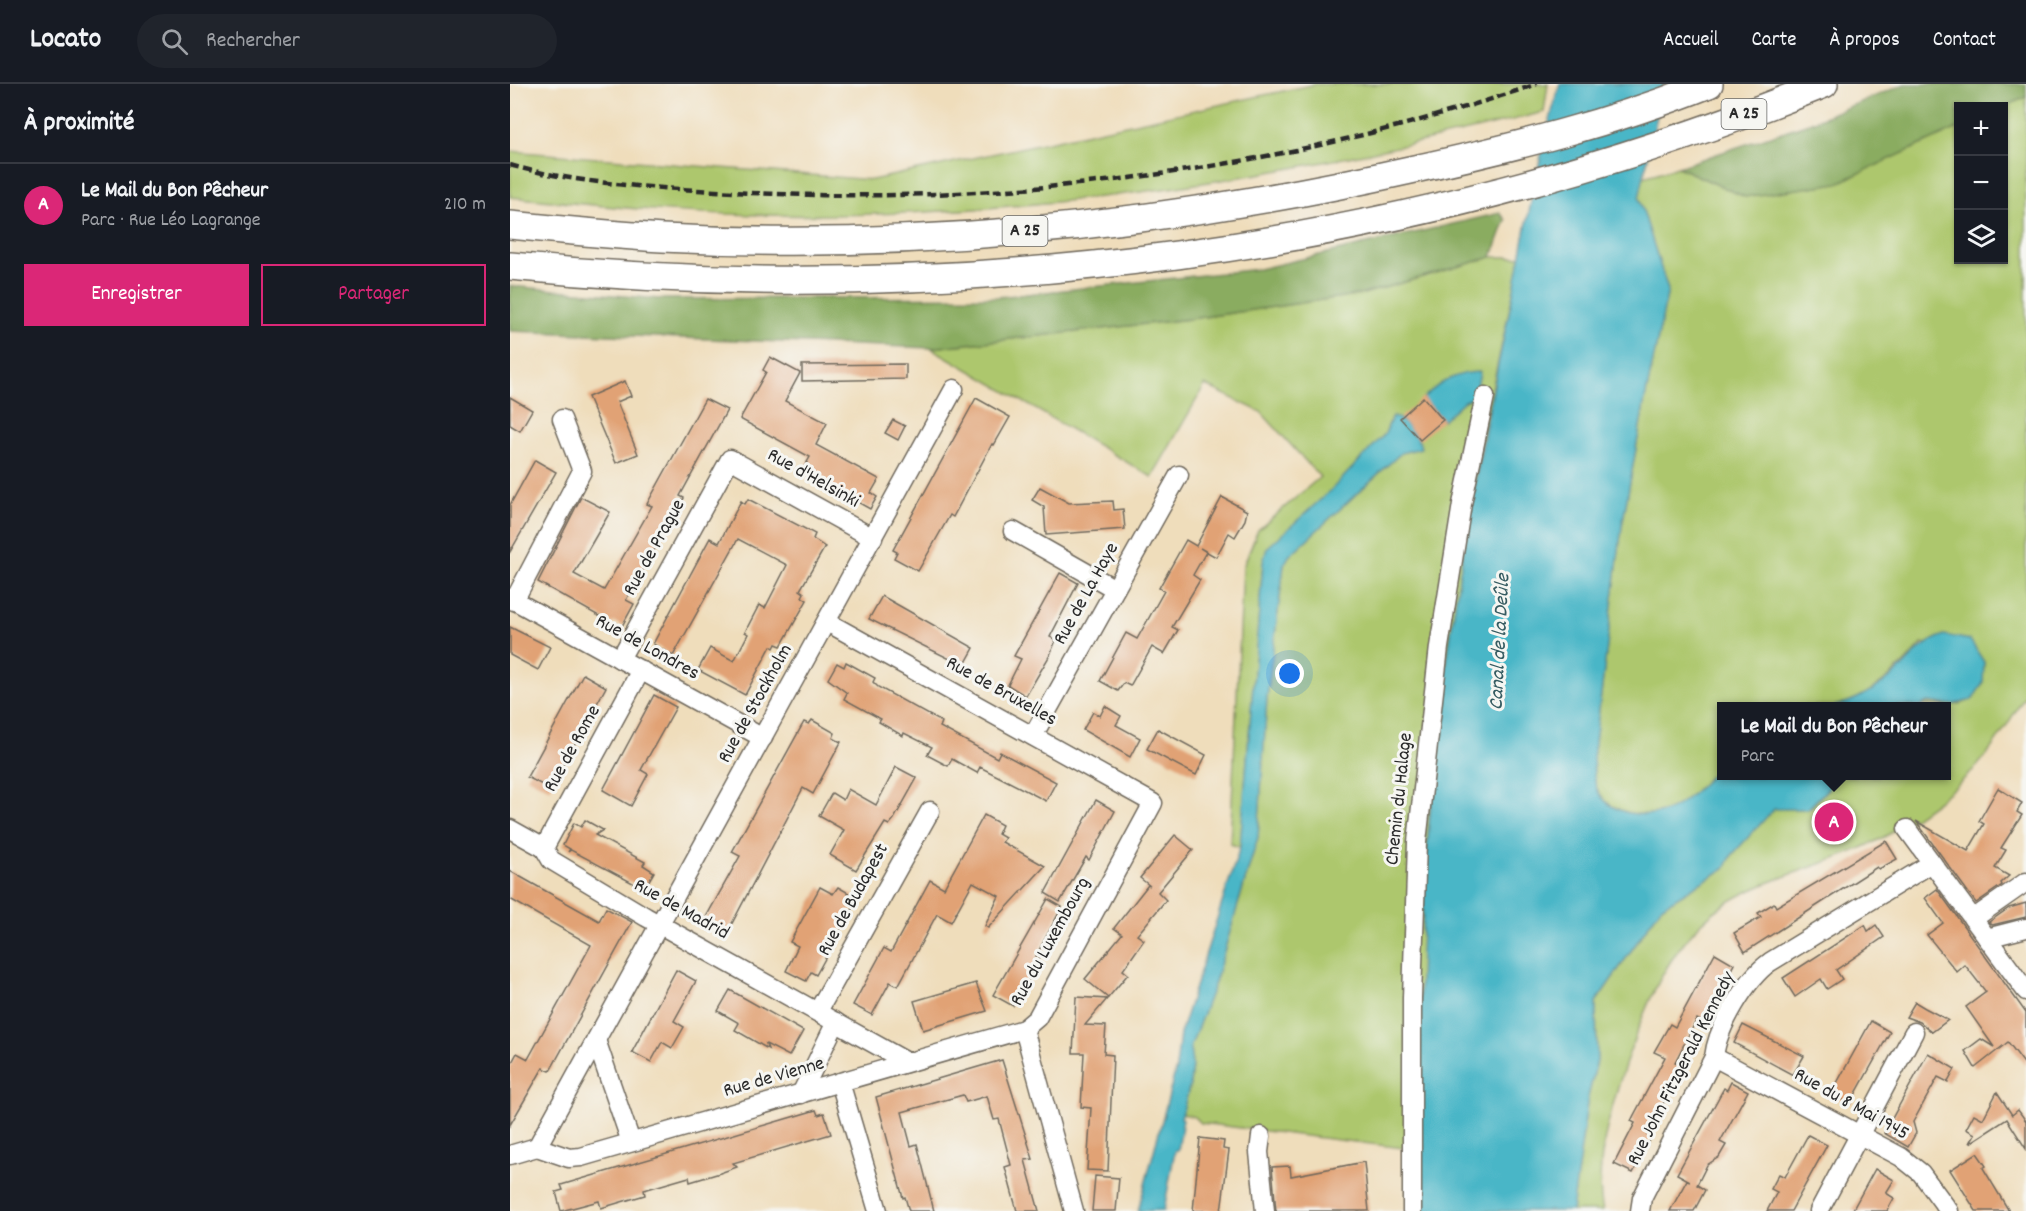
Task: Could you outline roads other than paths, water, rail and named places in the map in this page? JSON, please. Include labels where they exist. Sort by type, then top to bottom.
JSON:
[{"type":"highway","name":"A 25","points":[[510,225],[663,238],[795,240],[950,237],[1030,231],[1233,206],[1358,182],[1532,142],[1674,98],[1709,84]]},
{"type":"highway","name":"A 25","points":[[510,266],[731,281],[882,280],[1027,273],[1168,258],[1259,244],[1400,216],[1521,187],[1665,143],[1824,84]]},
{"type":"street","name":"Rue de Stockholm","points":[[537,1147],[954,389]]},
{"type":"street","name":"Chemin du Halage","points":[[1412,1211],[1412,998],[1417,842],[1443,623],[1462,504],[1485,396]]},
{"type":"street","points":[[512,600],[582,471],[562,419]]},
{"type":"street","name":"Rue d'Helsinki","points":[[730,459],[873,538]]},
{"type":"street","name":"Rue de Prague","points":[[620,659],[730,459]]},
{"type":"street","name":"Rue de La Haye","points":[[1034,735],[1179,475]]},
{"type":"street","points":[[1013,531],[1115,589]]},
{"type":"street","name":"Rue de Londres","points":[[512,600],[763,738]]},
{"type":"street","name":"Rue de Bruxelles","points":[[827,622],[1153,803]]},
{"type":"street","name":"Rue de Rome","points":[[543,848],[641,670]]},
{"type":"street","name":"Rue du Luxembourg","points":[[1074,1211],[1024,1029],[1037,1018],[1153,803]]},
{"type":"street","name":"Rue de Budapest","points":[[818,1011],[930,811]]},
{"type":"street","name":"Rue de Madrid","points":[[510,829],[543,848],[551,860],[660,925],[907,1062]]},
{"type":"street","points":[[1907,829],[2026,991]]},
{"type":"street","name":"Rue John Fitzgerald Kennedy","points":[[1640,1211],[1642,1198],[1714,1057],[1716,1042],[1754,975],[1770,962],[1932,863]]},
{"type":"street","points":[[1973,919],[2026,882]]},
{"type":"street","points":[[1987,938],[2026,928]]},
{"type":"street","points":[[801,1094],[836,1022]]},
{"type":"street","name":"Rue de Vienne","points":[[537,1147],[569,1158],[1024,1029]]},
{"type":"street","points":[[1819,1211],[1914,1032]]},
{"type":"street","points":[[596,1040],[631,1142]]},
{"type":"street","name":"Rue du 8 Mai 1945","points":[[1714,1057],[1860,1134],[1913,1165],[1930,1183],[1949,1211]]},
{"type":"street","points":[[840,1082],[878,1211]]},
{"type":"street","points":[[1261,1136],[1259,1152],[1265,1211]]},
{"type":"street","points":[[510,1155],[537,1147]]},
{"type":"water","name":"Canal de la Deûle","points":[[1560,84],[1664,84],[1639,198],[1668,290],[1622,526],[1593,758],[1596,786],[1601,796],[1609,804],[1619,810],[1643,815],[1666,811],[1676,806],[1717,769],[1717,780],[1836,780],[1808,809],[1774,809],[1732,855],[1725,868],[1661,907],[1596,1002],[1597,1061],[1588,1097],[1572,1211],[1423,1211],[1419,1098],[1420,985],[1425,872],[1435,759],[1466,535],[1486,424],[1538,169]]},
{"type":"water","points":[[1480,372],[1475,397],[1464,401],[1443,420],[1423,398],[1449,379]]},
{"type":"water","points":[[1392,416],[1410,429],[1421,448],[1401,453],[1289,556],[1284,565],[1267,697],[1258,837],[1215,982],[1190,1048],[1192,1064],[1190,1084],[1181,1118],[1183,1119],[1178,1150],[1175,1150],[1164,1210],[1138,1211],[1176,1068],[1180,1034],[1240,847],[1263,562],[1267,548],[1330,491],[1385,434]]},
{"type":"water","points":[[1944,635],[1970,640],[1984,662],[1983,683],[1972,700],[1951,705],[1951,702],[1847,702],[1883,684],[1922,647]]},
{"type":"railway","points":[[510,165],[593,181],[733,192],[835,195],[937,194],[1039,188],[1141,177],[1241,161],[1341,140],[1440,115],[1537,84]]},
{"type":"place","name":"Le Mail du Bon Pêcheur","points":[[1834,822]]}]
